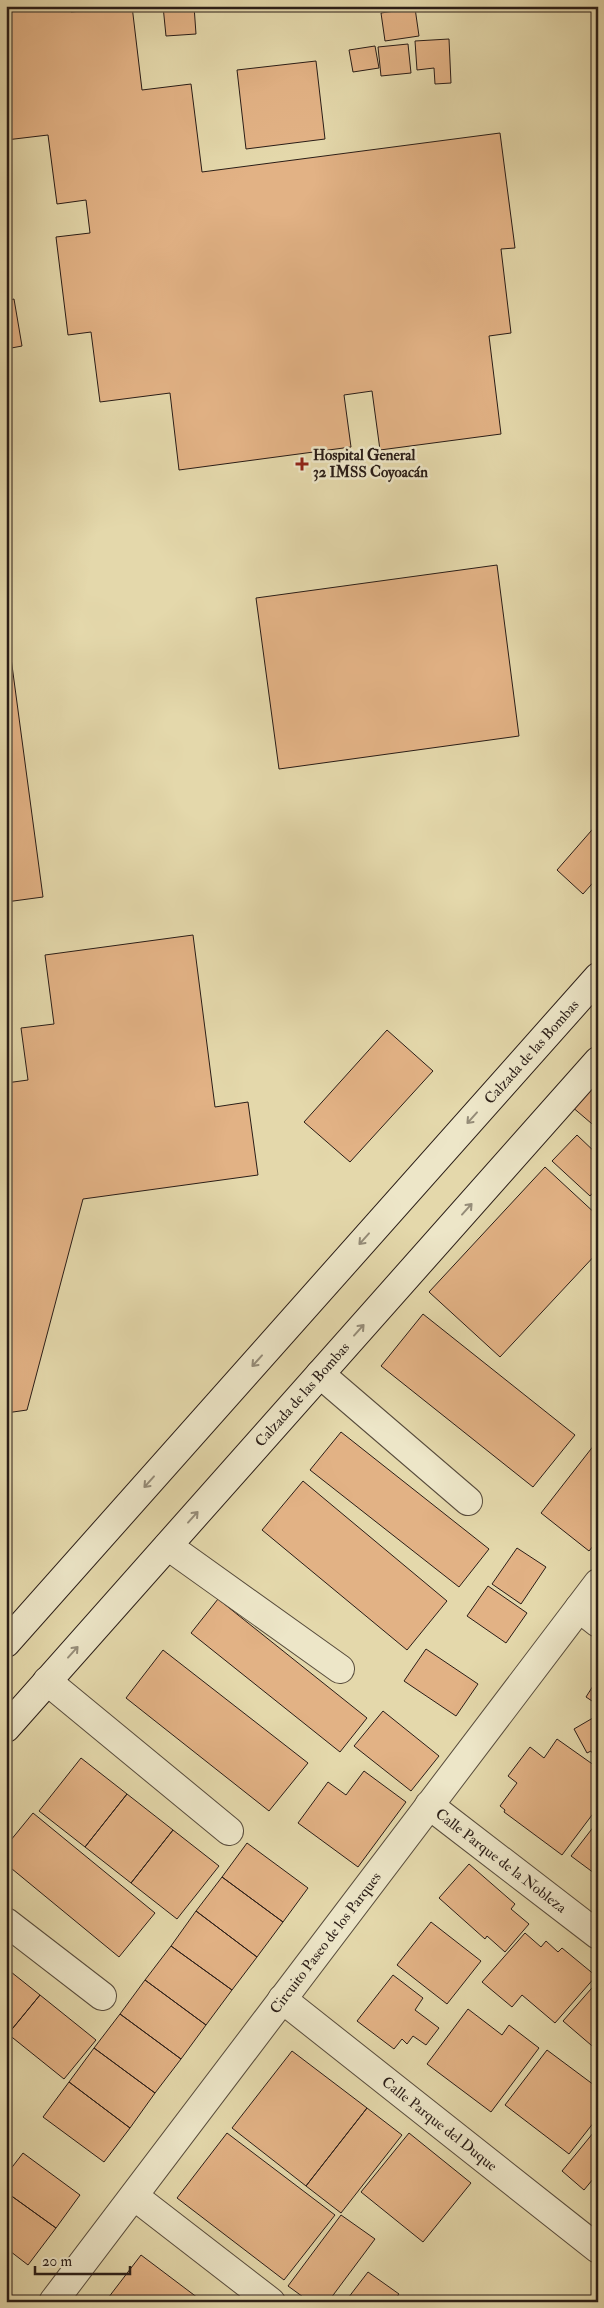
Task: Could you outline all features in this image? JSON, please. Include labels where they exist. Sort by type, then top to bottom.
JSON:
[{"type":"street","name":"Calzada de las Bombas","points":[[6,1643],[598,977]]},
{"type":"street","name":"Calzada de las Bombas","points":[[6,1728],[598,1061]]},
{"type":"street","points":[[320,1374],[468,1502]]},
{"type":"street","points":[[168,1546],[340,1669]]},
{"type":"street","name":"Circuito Paseo de los Parques","points":[[53,2302],[430,1805],[588,1616],[598,1583]]},
{"type":"street","points":[[47,1682],[229,1831]]},
{"type":"street","name":"Calle Parque de la Nobleza","points":[[430,1805],[598,1935]]},
{"type":"street","points":[[6,1922],[102,1996]]},
{"type":"street","name":"Calle Parque del Duque","points":[[282,1999],[598,2249]]},
{"type":"street","points":[[134,2196],[271,2302]]},
{"type":"building","points":[[6,6],[70,6],[71,12],[132,6],[142,90],[191,84],[202,172],[500,133],[515,248],[501,249],[511,333],[489,336],[501,434],[380,450],[372,391],[344,395],[351,447],[179,470],[170,393],[100,402],[91,332],[68,335],[56,237],[90,233],[86,200],[57,204],[48,135],[6,140]]},
{"type":"building","points":[[163,6],[194,6],[196,34],[166,36]]},
{"type":"building","points":[[415,8],[419,36],[385,41],[381,13]]},
{"type":"building","points":[[449,39],[451,83],[435,84],[434,68],[417,70],[415,41]]},
{"type":"building","points":[[408,44],[411,73],[381,76],[378,47]]},
{"type":"building","points":[[375,46],[379,68],[353,72],[349,50]]},
{"type":"building","points":[[316,61],[325,139],[246,149],[237,70]]},
{"type":"building","points":[[14,299],[22,346],[6,349],[6,301]]},
{"type":"building","points":[[497,565],[519,736],[279,769],[256,598]]},
{"type":"building","points":[[6,643],[9,643],[43,897],[6,902]]},
{"type":"building","points":[[598,823],[598,877],[583,894],[557,870]]},
{"type":"building","points":[[193,935],[215,1107],[248,1102],[258,1175],[83,1199],[27,1410],[6,1413],[6,1083],[28,1080],[21,1028],[54,1024],[45,955]]},
{"type":"building","points":[[387,1030],[433,1071],[350,1162],[304,1122]]},
{"type":"building","points":[[598,1076],[598,1129],[571,1106]]},
{"type":"building","points":[[577,1135],[598,1155],[598,1187],[590,1196],[552,1161]]},
{"type":"building","points":[[545,1167],[598,1216],[598,1252],[500,1357],[429,1292]]},
{"type":"building","points":[[423,1314],[575,1435],[533,1487],[381,1366]]},
{"type":"building","points":[[341,1432],[489,1549],[459,1587],[310,1470]]},
{"type":"building","points":[[598,1440],[598,1540],[589,1551],[541,1513]]},
{"type":"building","points":[[303,1481],[447,1601],[407,1650],[262,1530]]},
{"type":"building","points":[[517,1548],[546,1567],[521,1604],[492,1584]]},
{"type":"building","points":[[488,1586],[527,1613],[506,1643],[467,1616]]},
{"type":"building","points":[[218,1599],[367,1718],[340,1752],[191,1633]]},
{"type":"building","points":[[426,1649],[478,1684],[456,1716],[404,1681]]},
{"type":"building","points":[[163,1650],[308,1763],[269,1811],[126,1698]]},
{"type":"building","points":[[598,1678],[598,1705],[586,1697]]},
{"type":"building","points":[[383,1711],[439,1756],[411,1791],[354,1746]]},
{"type":"building","points":[[598,1715],[598,1763],[591,1751],[587,1753],[574,1729]]},
{"type":"building","points":[[557,1739],[598,1768],[598,1807],[562,1855],[504,1812],[505,1810],[500,1806],[517,1783],[508,1776],[530,1747],[544,1758]]},
{"type":"building","points":[[81,1758],[127,1794],[85,1847],[39,1811]]},
{"type":"building","points":[[364,1771],[406,1802],[358,1867],[298,1823],[328,1782],[346,1795]]},
{"type":"building","points":[[127,1794],[173,1830],[131,1883],[85,1847]]},
{"type":"building","points":[[33,1813],[155,1913],[119,1957],[6,1864],[6,1846]]},
{"type":"building","points":[[598,1821],[598,1876],[571,1856]]},
{"type":"building","points":[[173,1830],[219,1866],[177,1919],[131,1883]]},
{"type":"building","points":[[247,1843],[308,1888],[283,1922],[222,1877]]},
{"type":"building","points":[[469,1864],[515,1904],[511,1909],[529,1924],[505,1952],[487,1936],[485,1939],[439,1898]]},
{"type":"building","points":[[222,1877],[283,1922],[257,1957],[196,1911]]},
{"type":"building","points":[[196,1911],[257,1957],[232,1990],[171,1946]]},
{"type":"building","points":[[431,1922],[481,1961],[447,2004],[397,1965]]},
{"type":"building","points":[[525,1933],[541,1947],[546,1941],[558,1952],[562,1948],[596,1976],[555,2023],[522,1995],[512,2007],[482,1982]]},
{"type":"building","points":[[171,1946],[232,1990],[206,2025],[145,1980]]},
{"type":"building","points":[[6,1968],[40,1995],[8,2034],[6,2033]]},
{"type":"building","points":[[393,1975],[423,1998],[415,2010],[439,2028],[426,2045],[413,2036],[407,2044],[402,2039],[394,2049],[357,2021]]},
{"type":"building","points":[[145,1980],[206,2025],[181,2059],[120,2014]]},
{"type":"building","points":[[598,1981],[598,2051],[563,2021]]},
{"type":"building","points":[[40,1995],[96,2040],[64,2079],[8,2034]]},
{"type":"building","points":[[468,2009],[502,2035],[509,2025],[539,2048],[491,2112],[427,2064]]},
{"type":"building","points":[[120,2014],[181,2059],[155,2093],[94,2048]]},
{"type":"building","points":[[94,2048],[155,2093],[130,2128],[69,2082]]},
{"type":"building","points":[[547,2050],[598,2088],[598,2117],[569,2154],[505,2105]]},
{"type":"building","points":[[292,2051],[367,2108],[306,2186],[232,2128]]},
{"type":"building","points":[[69,2082],[130,2128],[104,2162],[43,2117]]},
{"type":"building","points":[[367,2108],[402,2135],[341,2213],[306,2186]]},
{"type":"building","points":[[598,2127],[598,2173],[584,2190],[562,2171]]},
{"type":"building","points":[[227,2133],[335,2215],[284,2280],[177,2198]]},
{"type":"building","points":[[409,2133],[471,2183],[423,2242],[361,2192]]},
{"type":"building","points":[[23,2153],[80,2195],[56,2228],[6,2192],[6,2175]]},
{"type":"building","points":[[6,2192],[56,2228],[28,2265],[6,2248]]},
{"type":"building","points":[[341,2215],[375,2239],[328,2302],[310,2302],[288,2286]]},
{"type":"building","points":[[141,2255],[198,2298],[195,2302],[105,2302]]},
{"type":"building","points":[[368,2272],[399,2294],[393,2302],[345,2302]]},
{"type":"place","name":"Hospital General 32 IMSS Coyoacán","points":[[302,464]]}]
